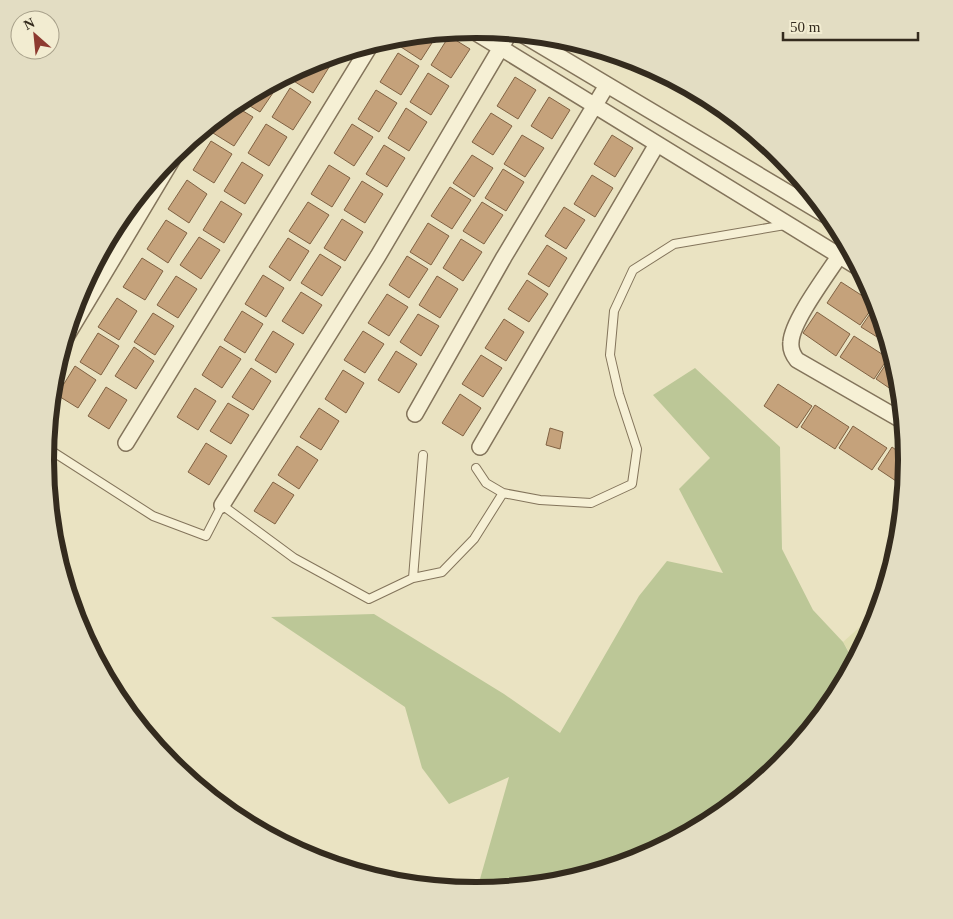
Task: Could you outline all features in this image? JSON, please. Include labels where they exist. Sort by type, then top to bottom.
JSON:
[{"type":"street","points":[[484,38],[849,262]]},
{"type":"street","points":[[222,505],[378,256],[506,38]]},
{"type":"street","points":[[534,41],[815,209]]},
{"type":"street","points":[[126,444],[366,52]]},
{"type":"street","points":[[415,414],[504,257],[596,106],[606,85]]},
{"type":"street","points":[[480,447],[657,144]]},
{"type":"street","points":[[82,311],[160,179]]},
{"type":"street","points":[[843,251],[798,323],[791,341],[792,353],[797,360],[896,417]]},
{"type":"lane","points":[[476,468],[486,483],[503,493],[540,500],[591,503],[632,484],[637,448],[619,394],[610,356],[614,311],[633,270],[674,244],[787,225]]},
{"type":"lane","points":[[54,453],[153,516],[206,536],[222,505],[294,558],[369,599],[413,578],[442,572],[474,539],[503,493]]},
{"type":"lane","points":[[413,578],[423,455]]},
{"type":"shaded area","points":[[866,622],[851,654],[843,642]]},
{"type":"green space","points":[[695,368],[780,447],[782,549],[813,610],[843,642],[850,655],[842,671],[811,716],[775,758],[733,794],[688,825],[638,849],[586,867],[532,878],[484,882],[480,879],[509,777],[449,804],[422,768],[405,707],[271,617],[374,614],[504,694],[560,733],[639,596],[667,561],[723,573],[679,489],[710,458],[653,395]]},
{"type":"building","points":[[448,38],[452,38],[470,49],[451,78],[431,65]]},
{"type":"building","points":[[434,40],[421,60],[401,47],[403,44]]},
{"type":"building","points":[[398,53],[419,66],[401,95],[380,82]]},
{"type":"building","points":[[331,64],[331,64],[313,93],[292,80]]},
{"type":"building","points":[[428,73],[449,86],[431,115],[410,102]]},
{"type":"building","points":[[515,77],[536,90],[518,119],[497,106]]},
{"type":"building","points":[[276,88],[260,112],[248,105]]},
{"type":"building","points":[[290,88],[311,102],[293,130],[272,117]]},
{"type":"building","points":[[376,90],[397,103],[379,132],[358,119]]},
{"type":"building","points":[[549,97],[570,110],[552,139],[531,126]]},
{"type":"building","points":[[406,108],[427,122],[409,151],[388,138]]},
{"type":"building","points":[[241,110],[253,117],[234,146],[213,133],[217,127]]},
{"type":"building","points":[[491,113],[512,126],[493,155],[472,142]]},
{"type":"building","points":[[266,124],[287,137],[269,166],[248,153]]},
{"type":"building","points":[[352,124],[373,137],[354,166],[334,153]]},
{"type":"building","points":[[522,135],[544,148],[525,177],[504,164]]},
{"type":"building","points":[[612,135],[633,148],[615,177],[594,164]]},
{"type":"building","points":[[211,141],[232,154],[214,183],[193,170]]},
{"type":"building","points":[[384,145],[405,158],[387,187],[366,174]]},
{"type":"building","points":[[472,155],[493,168],[474,197],[453,183]]},
{"type":"building","points":[[242,162],[263,175],[245,204],[224,191]]},
{"type":"building","points":[[329,165],[350,178],[332,207],[311,194]]},
{"type":"building","points":[[503,169],[524,182],[506,211],[485,198]]},
{"type":"building","points":[[592,175],[613,188],[595,217],[574,204]]},
{"type":"building","points":[[187,180],[207,194],[189,223],[168,209]]},
{"type":"building","points":[[362,181],[383,194],[365,223],[344,210]]},
{"type":"building","points":[[450,187],[471,200],[452,229],[431,216]]},
{"type":"building","points":[[221,201],[242,214],[224,243],[203,230]]},
{"type":"building","points":[[308,202],[329,215],[310,244],[289,231]]},
{"type":"building","points":[[482,202],[503,215],[484,244],[463,231]]},
{"type":"building","points":[[564,207],[585,220],[566,249],[545,236]]},
{"type":"building","points":[[342,219],[363,232],[345,261],[324,248]]},
{"type":"building","points":[[166,220],[187,233],[168,263],[147,249]]},
{"type":"building","points":[[428,223],[449,236],[431,265],[410,252]]},
{"type":"building","points":[[199,237],[220,250],[201,279],[180,265]]},
{"type":"building","points":[[288,238],[309,251],[290,281],[269,267]]},
{"type":"building","points":[[461,239],[482,252],[463,281],[443,268]]},
{"type":"building","points":[[547,245],[567,258],[549,287],[528,274]]},
{"type":"building","points":[[320,254],[341,267],[322,296],[301,283]]},
{"type":"building","points":[[407,256],[428,269],[409,298],[389,285]]},
{"type":"building","points":[[142,258],[163,271],[145,300],[123,287]]},
{"type":"building","points":[[263,275],[284,288],[266,317],[245,304]]},
{"type":"building","points":[[176,276],[197,289],[178,318],[157,305]]},
{"type":"building","points":[[437,276],[458,289],[440,318],[419,305]]},
{"type":"building","points":[[527,280],[548,294],[529,322],[508,309]]},
{"type":"building","points":[[841,282],[866,298],[871,310],[860,325],[827,303]]},
{"type":"building","points":[[301,292],[322,305],[303,334],[282,321]]},
{"type":"building","points":[[387,294],[408,307],[389,336],[368,323]]},
{"type":"building","points":[[117,298],[137,311],[119,340],[98,327]]},
{"type":"building","points":[[242,311],[263,324],[245,353],[224,340]]},
{"type":"building","points":[[817,312],[850,334],[836,356],[803,333]]},
{"type":"building","points":[[871,312],[881,339],[861,327]]},
{"type":"building","points":[[153,313],[174,326],[155,355],[134,342]]},
{"type":"building","points":[[418,314],[439,326],[421,356],[400,342]]},
{"type":"building","points":[[504,319],[524,332],[506,361],[485,348]]},
{"type":"building","points":[[273,331],[294,344],[276,373],[255,360]]},
{"type":"building","points":[[363,331],[384,344],[365,373],[344,360]]},
{"type":"building","points":[[98,333],[119,346],[101,375],[80,362]]},
{"type":"building","points":[[854,336],[885,356],[886,360],[874,379],[840,357]]},
{"type":"building","points":[[220,346],[241,359],[222,388],[202,375]]},
{"type":"building","points":[[134,347],[154,361],[136,389],[115,376]]},
{"type":"building","points":[[396,351],[417,364],[399,393],[378,380]]},
{"type":"building","points":[[481,355],[502,368],[483,397],[462,384]]},
{"type":"building","points":[[887,363],[892,390],[876,379]]},
{"type":"building","points":[[75,366],[96,380],[78,408],[59,396],[61,389]]},
{"type":"building","points":[[251,368],[271,381],[253,410],[232,397]]},
{"type":"building","points":[[343,370],[364,383],[346,413],[325,399]]},
{"type":"building","points":[[778,384],[812,406],[797,428],[764,406]]},
{"type":"building","points":[[106,387],[127,400],[109,429],[88,416]]},
{"type":"building","points":[[195,388],[216,401],[198,430],[177,417]]},
{"type":"building","points":[[460,394],[481,408],[463,436],[442,423]]},
{"type":"building","points":[[228,403],[249,415],[231,444],[210,431]]},
{"type":"building","points":[[815,405],[849,427],[835,449],[801,427]]},
{"type":"building","points":[[319,408],[339,421],[321,450],[300,437]]},
{"type":"building","points":[[853,426],[887,448],[872,470],[839,448]]},
{"type":"building","points":[[550,428],[563,432],[560,449],[546,445]]},
{"type":"building","points":[[206,443],[227,456],[209,485],[188,472]]},
{"type":"building","points":[[297,446],[318,460],[299,489],[278,475]]},
{"type":"building","points":[[892,447],[898,451],[898,482],[878,469]]},
{"type":"building","points":[[273,482],[294,495],[275,524],[254,511]]}]
